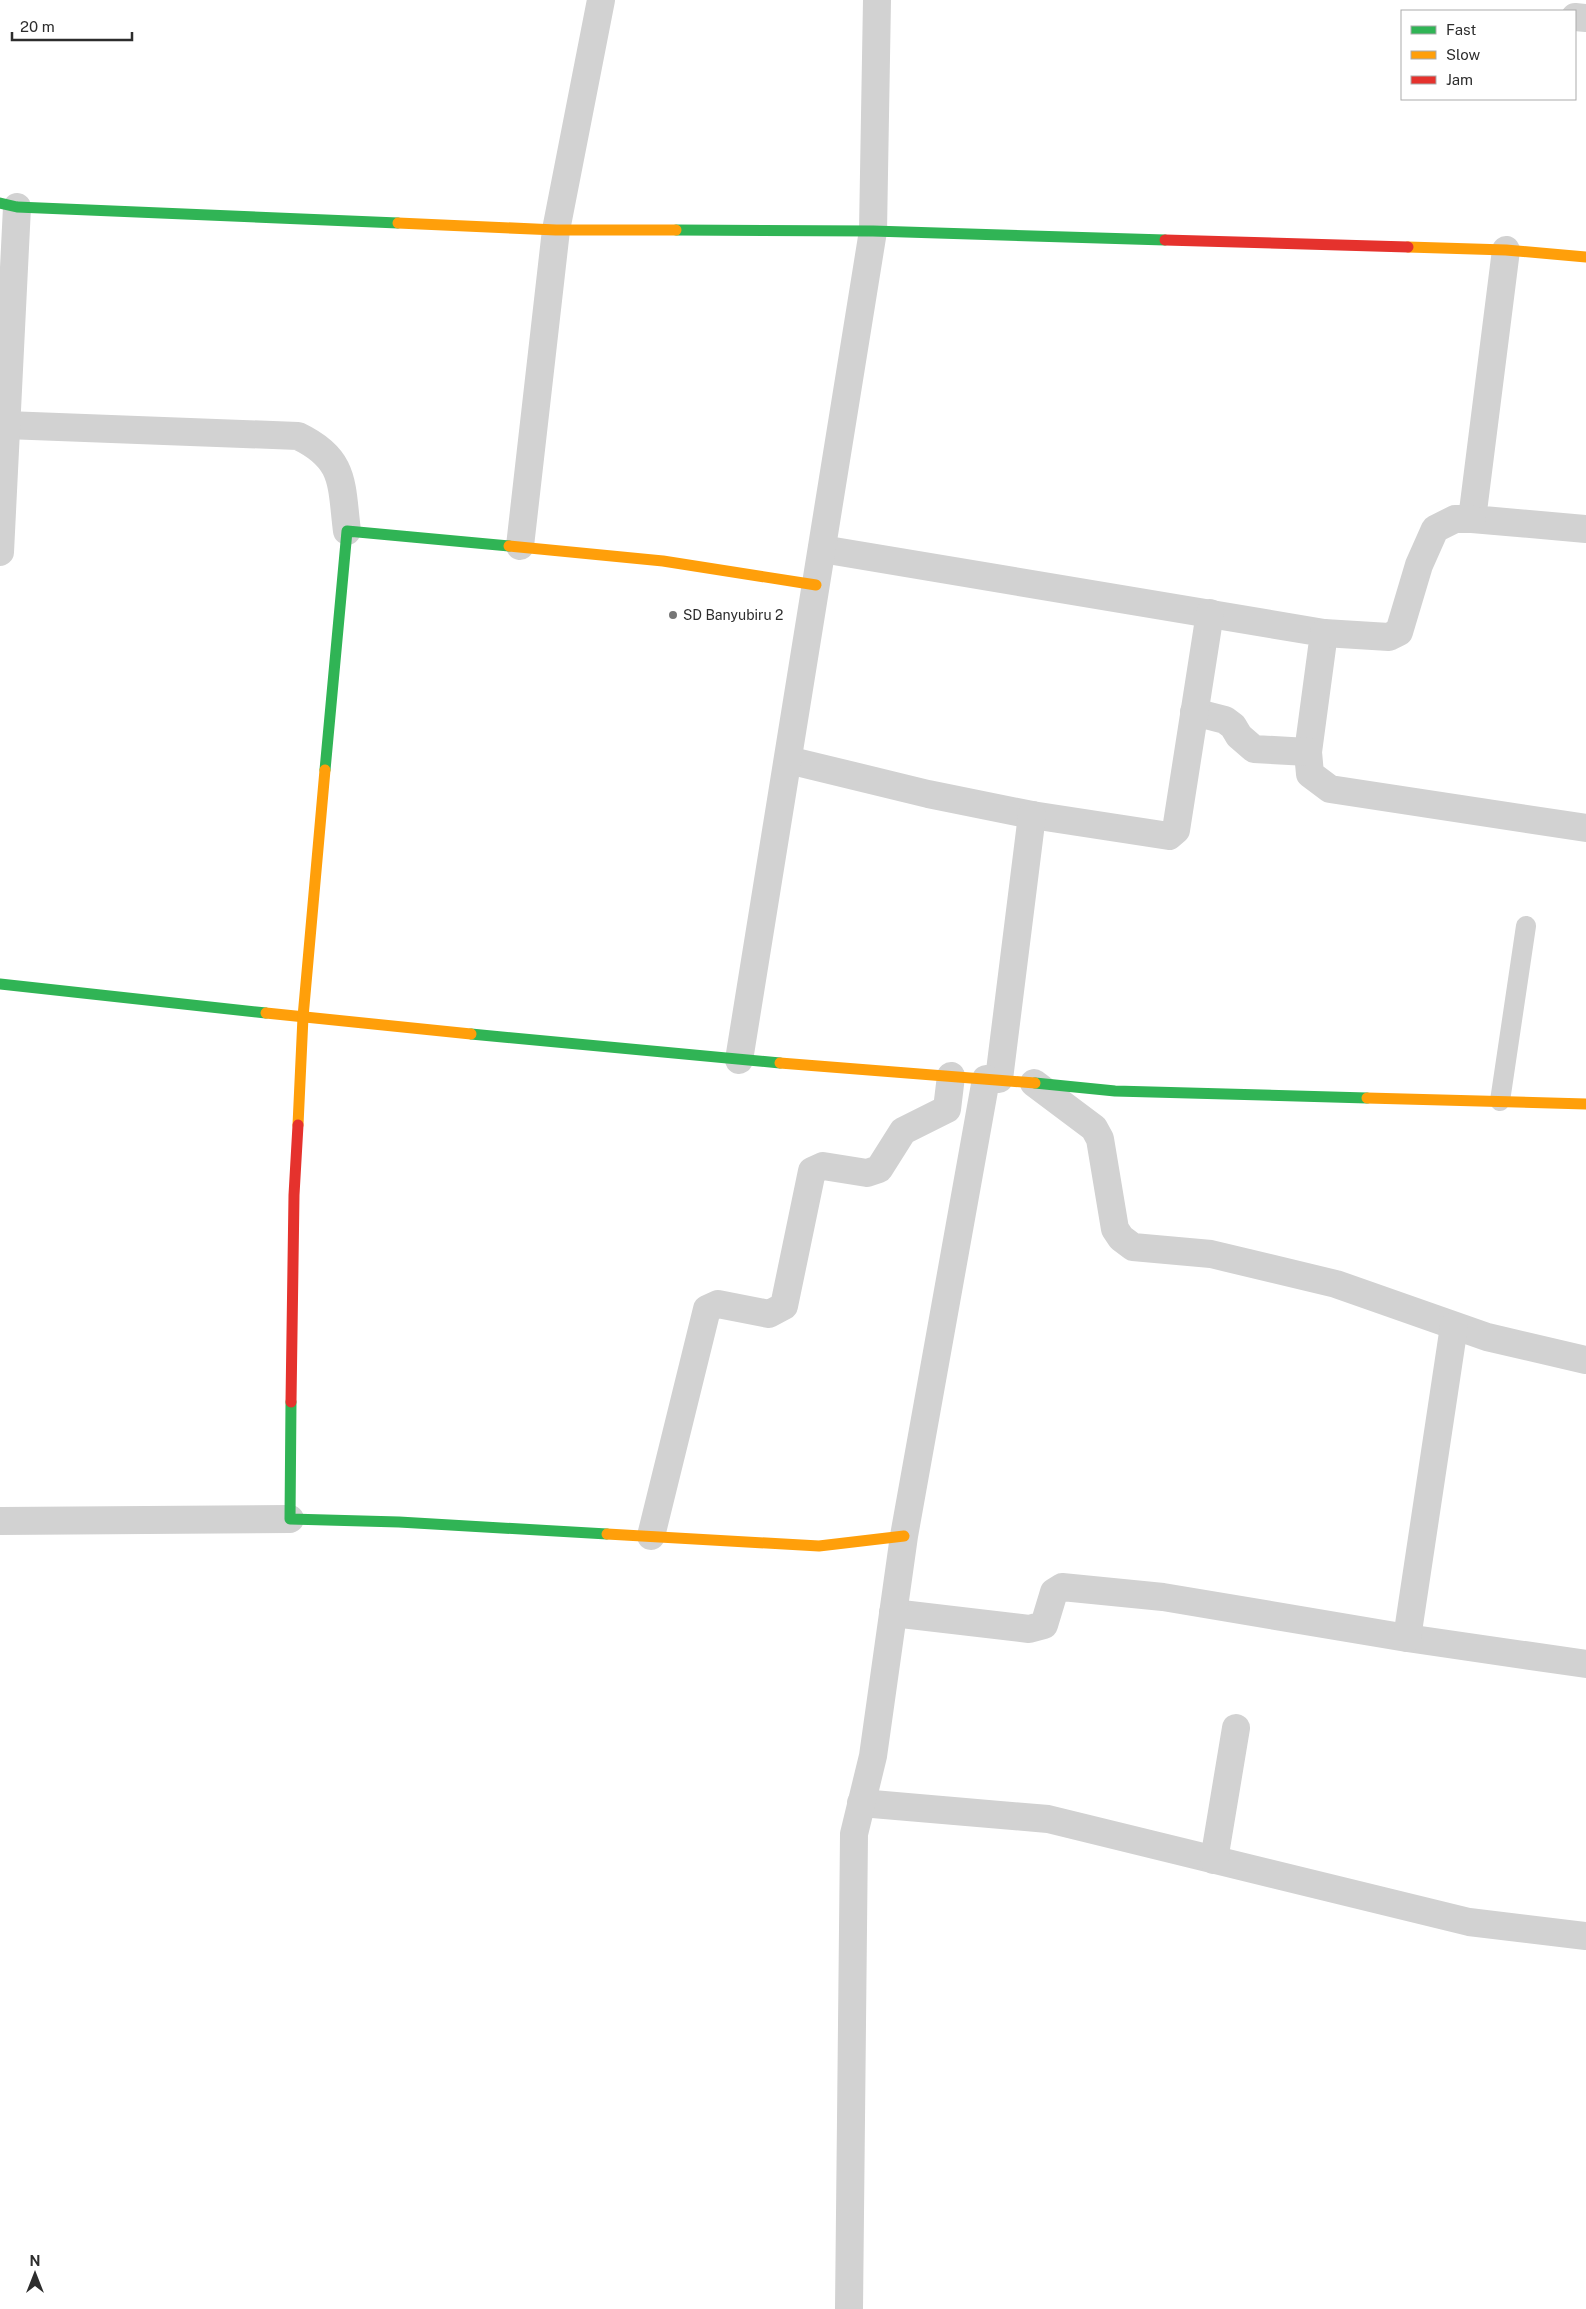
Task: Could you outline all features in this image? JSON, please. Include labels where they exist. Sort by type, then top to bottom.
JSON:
[{"type":"street","points":[[520,546],[556,230],[601,0]]},
{"type":"street","points":[[739,1060],[873,231],[877,0]]},
{"type":"street","points":[[0,552],[6,425],[8,205],[556,230],[873,231],[1506,250],[1586,257]]},
{"type":"street","points":[[1472,519],[1506,250]]},
{"type":"street","points":[[6,425],[298,436],[318,445],[328,455],[339,472],[348,531],[303,1017],[294,1195],[290,1519]]},
{"type":"street","points":[[822,549],[1324,633],[1389,636],[1399,632],[1419,565],[1435,529],[1455,519],[1472,519],[1586,530]]},
{"type":"street","points":[[348,531],[663,561],[816,585]]},
{"type":"street","points":[[788,760],[928,794],[1032,815],[1169,836],[1176,830],[1210,613]]},
{"type":"street","points":[[1324,633],[1308,752],[1310,774],[1330,789],[1586,828]]},
{"type":"street","points":[[1194,712],[1225,720],[1254,749],[1308,752]]},
{"type":"street","points":[[849,2309],[854,1834],[873,1756],[904,1536],[993,1079],[1032,815]]},
{"type":"street","points":[[0,984],[303,1017],[739,1060],[993,1079],[1116,1091],[1586,1104]]},
{"type":"street","points":[[651,1536],[707,1309],[718,1304],[769,1314],[784,1306],[812,1171],[823,1166],[867,1173],[879,1169],[903,1131],[947,1109],[951,1076]]},
{"type":"street","points":[[1034,1083],[1094,1128],[1100,1139],[1116,1228],[1121,1238],[1133,1247],[1211,1254],[1327,1282],[1487,1337],[1586,1360]]},
{"type":"street","points":[[1407,1638],[1454,1326]]},
{"type":"street","points":[[0,1522],[290,1519],[399,1522],[819,1546],[904,1536]]},
{"type":"street","points":[[893,1613],[1029,1629],[1044,1625],[1054,1592],[1062,1587],[1163,1598],[1407,1638],[1586,1664]]},
{"type":"street","points":[[1214,1860],[1236,1728]]},
{"type":"street","points":[[862,1803],[1048,1819],[1468,1922],[1586,1936]]},
{"type":"lane","points":[[1500,1101],[1526,926]]},
{"type":"traffic: fast","points":[[0,203],[17,207],[398,223]]},
{"type":"traffic: fast","points":[[676,230],[873,231],[1165,240]]},
{"type":"traffic: fast","points":[[325,770],[347,531],[509,546]]},
{"type":"traffic: fast","points":[[0,984],[266,1013]]},
{"type":"traffic: fast","points":[[471,1034],[780,1063]]},
{"type":"traffic: fast","points":[[1035,1083],[1115,1091],[1367,1098]]},
{"type":"traffic: fast","points":[[291,1402],[290,1519],[399,1522],[607,1534]]},
{"type":"traffic: slow","points":[[398,223],[556,230],[676,230]]},
{"type":"traffic: slow","points":[[1408,247],[1506,250],[1586,257]]},
{"type":"traffic: slow","points":[[509,546],[663,561],[816,585]]},
{"type":"traffic: slow","points":[[298,1125],[303,1017],[325,770]]},
{"type":"traffic: slow","points":[[266,1013],[471,1034]]},
{"type":"traffic: slow","points":[[780,1063],[1035,1083]]},
{"type":"traffic: slow","points":[[1367,1098],[1586,1104]]},
{"type":"traffic: slow","points":[[607,1534],[819,1546],[904,1536]]},
{"type":"traffic: jam","points":[[1165,240],[1408,247]]},
{"type":"traffic: jam","points":[[291,1402],[294,1195],[298,1125]]},
{"type":"place","name":"SD Banyubiru 2","points":[[673,615]]}]
